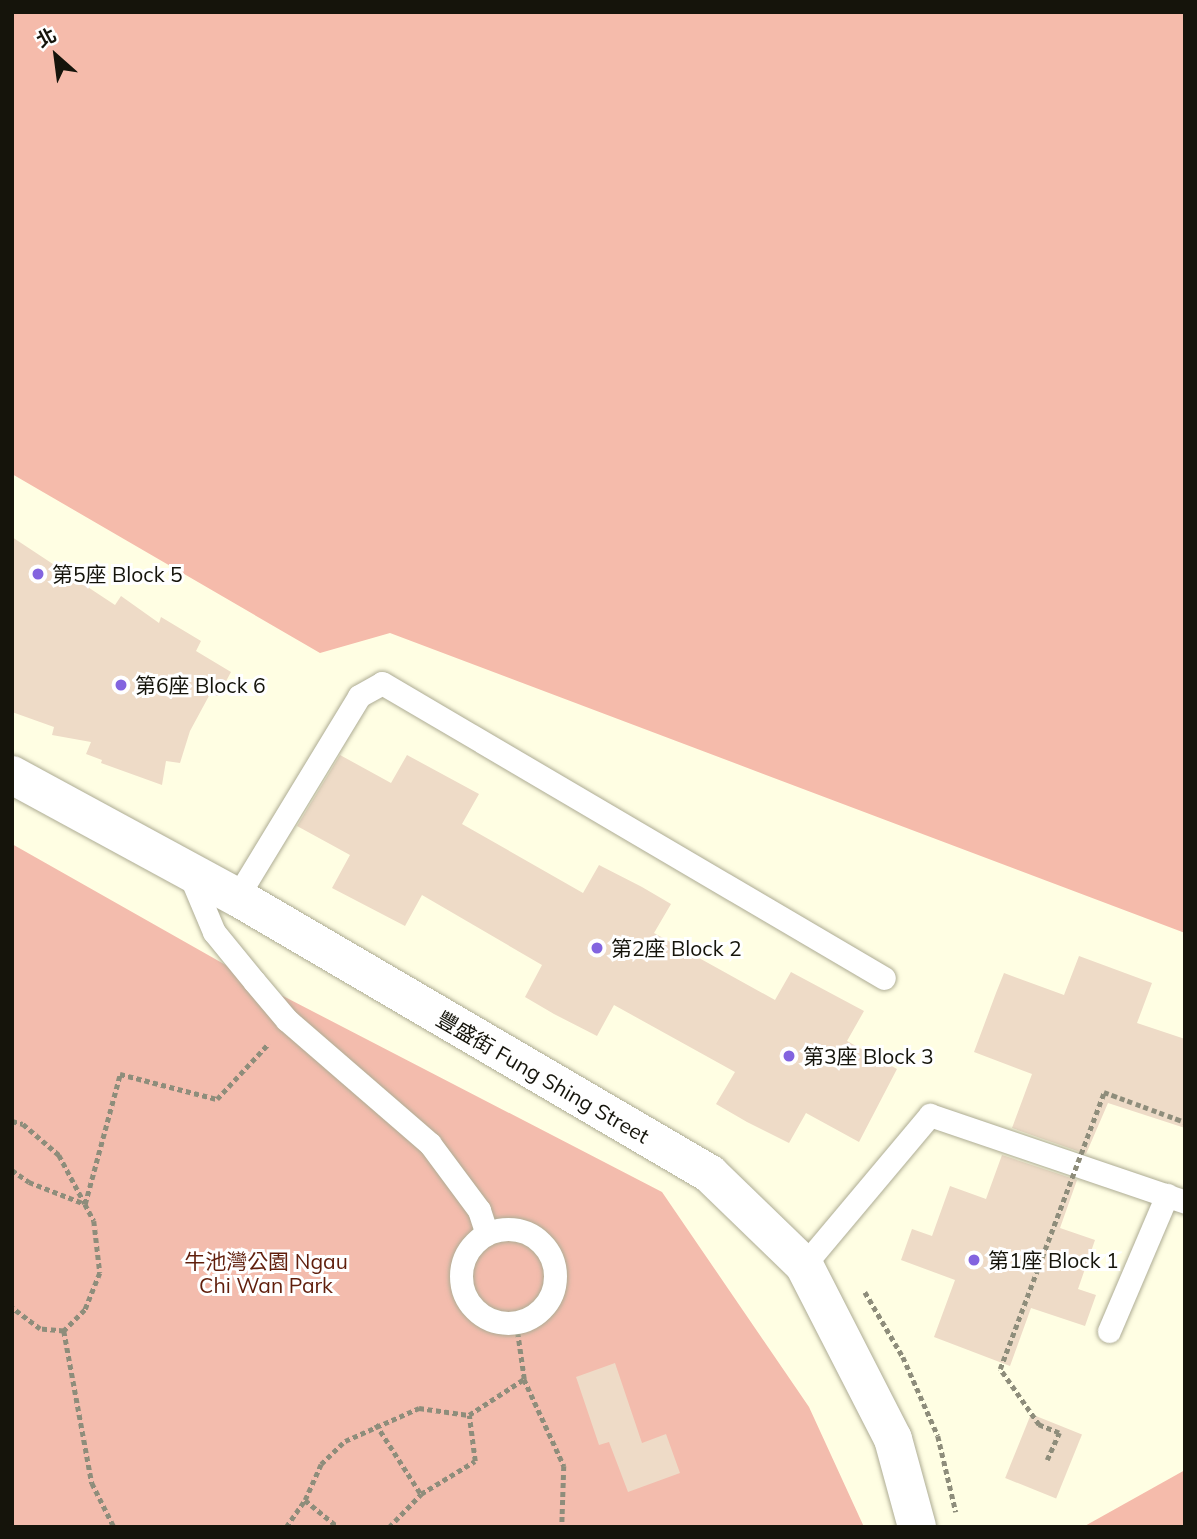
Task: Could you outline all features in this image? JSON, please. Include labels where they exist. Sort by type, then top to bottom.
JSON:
[{"type":"street","name":"豐盛街 Fung Shing Street","points":[[12,775],[190,875],[237,897],[710,1174],[804,1265],[893,1439],[917,1527]]},
{"type":"lane","points":[[237,897],[359,696],[382,683],[884,978]]},
{"type":"lane","points":[[190,875],[214,932],[254,981],[287,1020],[430,1144],[479,1209],[487,1234]]},
{"type":"lane","points":[[804,1265],[929,1115],[1176,1199],[1109,1331]]},
{"type":"lane","points":[[519,1230],[534,1236],[553,1262],[554,1285],[544,1307],[516,1322],[487,1318],[474,1310],[463,1290],[461,1269],[466,1255],[487,1234],[519,1230]]},
{"type":"path","points":[[85,1204],[120,1074],[217,1099],[272,1040]]},
{"type":"path","points":[[1047,1460],[1059,1433],[1039,1425],[1000,1369],[1104,1092],[1185,1122]]},
{"type":"path","points":[[12,1121],[23,1124],[60,1155],[94,1221],[100,1273],[85,1310],[64,1331],[40,1329],[12,1308]]},
{"type":"path","points":[[12,1170],[29,1182],[85,1204]]},
{"type":"path","points":[[516,1322],[524,1379],[564,1466],[562,1527]]},
{"type":"path","points":[[64,1331],[92,1483],[114,1527]]},
{"type":"path","points":[[286,1527],[304,1500],[321,1464],[345,1441],[376,1424],[419,1408],[469,1415],[524,1379]]},
{"type":"path","points":[[389,1527],[421,1494],[475,1461],[469,1415]]},
{"type":"path","points":[[376,1424],[421,1494]]},
{"type":"path","points":[[304,1500],[338,1527]]},
{"type":"green space","name":"牛池灣公園 Ngau Chi Wan Park","points":[[12,844],[254,981],[662,1192],[809,1407],[864,1527],[12,1527]]},
{"type":"shaded area","points":[[12,12],[1185,12],[1185,933],[390,633],[320,653],[12,474]]},
{"type":"shaded area","points":[[1185,1470],[1185,1527],[1083,1527]]},
{"type":"building","name":"第6座 Block 6","points":[[12,537],[115,605],[121,596],[159,623],[161,617],[201,641],[196,651],[231,672],[218,696],[210,694],[190,731],[180,763],[166,761],[162,785],[101,763],[102,760],[86,754],[91,742],[52,735],[54,727],[12,712]]},
{"type":"building","points":[[340,755],[391,783],[407,755],[479,794],[462,824],[583,893],[599,865],[671,904],[654,933],[775,1000],[791,972],[864,1011],[847,1041],[897,1069],[859,1142],[806,1113],[789,1143],[747,1122],[716,1104],[735,1072],[614,1005],[597,1036],[554,1014],[525,997],[542,965],[422,895],[405,926],[332,888],[350,855],[297,826]]},
{"type":"building","points":[[1079,956],[1152,983],[1137,1023],[1185,1039],[1185,1128],[1108,1103],[1086,1154],[1012,1128],[1032,1074],[974,1052],[996,993],[1004,973],[1064,995]]},
{"type":"building","name":"第1座 Block 1","points":[[1002,1155],[1077,1180],[1060,1228],[1095,1240],[1078,1289],[1096,1295],[1085,1326],[1031,1308],[1010,1366],[934,1337],[955,1280],[901,1260],[912,1229],[932,1236],[950,1186],[986,1199]]},
{"type":"building","points":[[615,1363],[642,1443],[666,1434],[680,1473],[628,1492],[609,1442],[599,1445],[576,1377]]},
{"type":"building","points":[[1031,1414],[1082,1435],[1056,1499],[1005,1478]]},
{"type":"place","name":"第5座 Block 5","points":[[38,574]]},
{"type":"place","name":"第6座 Block 6","points":[[121,685]]},
{"type":"place","name":"第2座 Block 2","points":[[597,948]]},
{"type":"place","name":"第3座 Block 3","points":[[789,1056]]},
{"type":"place","name":"第1座 Block 1","points":[[974,1260]]}]
